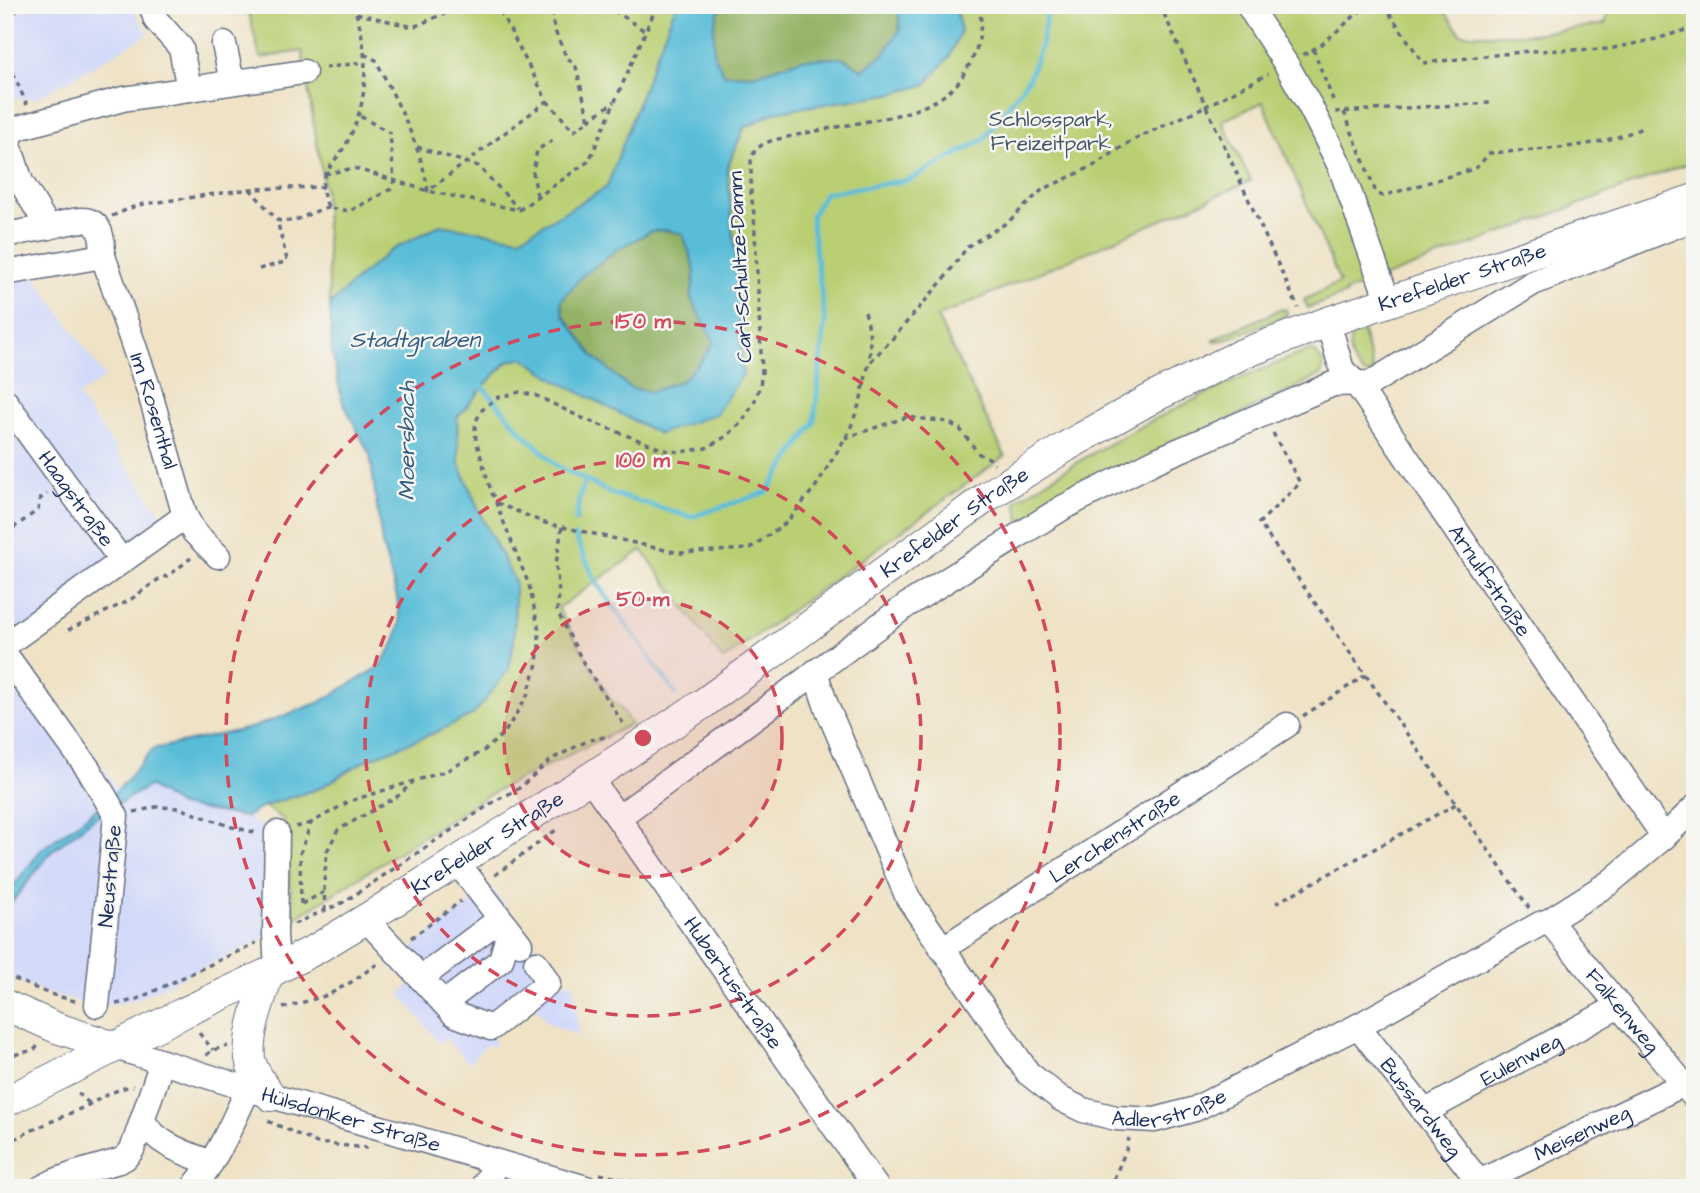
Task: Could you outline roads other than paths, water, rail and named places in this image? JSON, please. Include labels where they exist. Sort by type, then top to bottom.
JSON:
[{"type":"main road","name":"Krefelder Straße","points":[[5,1102],[273,971],[366,919],[705,703],[988,496],[1067,446],[1154,397],[1314,319],[1388,301],[1695,200]]},
{"type":"main road","points":[[260,1093],[250,1059],[252,1026],[273,971]]},
{"type":"main road","points":[[5,1005],[115,1047]]},
{"type":"street","points":[[150,5],[156,20],[181,48],[189,89]]},
{"type":"street","points":[[1249,6],[1310,106],[1340,166],[1388,301]]},
{"type":"street","points":[[223,44],[232,82]]},
{"type":"street","points":[[5,235],[48,227],[21,182],[9,145],[9,139],[18,128],[123,99],[304,72]]},
{"type":"street","name":"Krefelder Straße","points":[[619,817],[907,605],[1064,507],[1157,460],[1333,384],[1371,383],[1534,283],[1695,218]]},
{"type":"street","name":"Im Rosenthal","points":[[48,227],[86,219],[97,226],[103,239],[103,256],[149,390],[186,516],[194,532],[212,550]]},
{"type":"street","points":[[5,273],[103,256]]},
{"type":"street","name":"Arnulfstraße","points":[[1314,319],[1333,339],[1342,370],[1356,383],[1664,837]]},
{"type":"street","name":"Haagstraße","points":[[5,401],[122,561]]},
{"type":"street","points":[[5,645],[186,516]]},
{"type":"street","name":"Neustraße","points":[[5,654],[92,774],[117,816],[90,1004]]},
{"type":"street","name":"Adlerstraße","points":[[815,672],[826,705],[908,898],[942,949],[1028,1073],[1061,1099],[1083,1110],[1116,1118],[1155,1120],[1195,1109],[1358,1026],[1545,923],[1609,883],[1695,807]]},
{"type":"street","name":"Lerchenstraße","points":[[942,949],[1287,725]]},
{"type":"street","name":"Hubertusstraße","points":[[590,778],[877,1188]]},
{"type":"street","points":[[273,971],[277,834]]},
{"type":"street","points":[[457,862],[510,932]]},
{"type":"street","points":[[366,919],[454,1014],[491,1028],[548,983],[536,963]]},
{"type":"street","name":"Falkenweg","points":[[1545,923],[1690,1091]]},
{"type":"street","points":[[432,991],[510,932]]},
{"type":"street","points":[[432,991],[501,960],[510,932]]},
{"type":"street","name":"Eulenweg","points":[[1424,1112],[1619,1006]]},
{"type":"street","name":"Bussardweg","points":[[1358,1026],[1481,1185]]},
{"type":"street","name":"Hülsdonker Straße","points":[[115,1047],[158,1072],[260,1093],[586,1188]]},
{"type":"street","points":[[41,1188],[125,1158],[132,1150],[158,1072]]},
{"type":"street","name":"Meisenweg","points":[[1481,1185],[1690,1091]]},
{"type":"street","points":[[193,1188],[260,1093]]},
{"type":"street","points":[[143,1121],[162,1142],[211,1163]]},
{"type":"street","points":[[482,1188],[497,1163]]},
{"type":"water","name":"Stadtgraben","points":[[676,5],[721,5],[714,25],[714,55],[724,74],[754,75],[802,59],[844,58],[863,70],[884,54],[900,29],[898,5],[955,5],[961,31],[949,57],[925,85],[895,93],[774,112],[744,128],[727,168],[743,374],[716,414],[659,434],[559,382],[524,358],[508,361],[457,418],[459,463],[483,520],[515,582],[514,640],[509,669],[474,714],[366,760],[320,788],[264,806],[246,817],[180,806],[149,786],[93,819],[52,851],[5,911],[5,897],[42,849],[118,790],[153,749],[251,728],[320,702],[379,667],[395,642],[400,623],[397,597],[382,544],[370,455],[342,400],[332,352],[330,305],[390,251],[440,225],[520,238],[607,187]],"holes":[[[668,230],[683,234],[695,270],[691,299],[714,342],[683,380],[651,392],[630,388],[594,357],[563,314],[561,300],[581,277],[616,250],[651,231]]]},
{"type":"waterway","name":"Moersbach","points":[[479,386],[483,387],[523,433],[557,466],[613,494],[691,517],[767,492],[814,423],[825,321],[811,217],[825,193],[909,180],[983,140],[1029,78],[1041,46],[1046,5]]},
{"type":"waterway","points":[[576,521],[585,480]]},
{"type":"waterway","points":[[575,536],[596,582],[675,693]]},
{"type":"park label","name":"Schlosspark, Freizeitpark","points":[[1051,131]]}]
